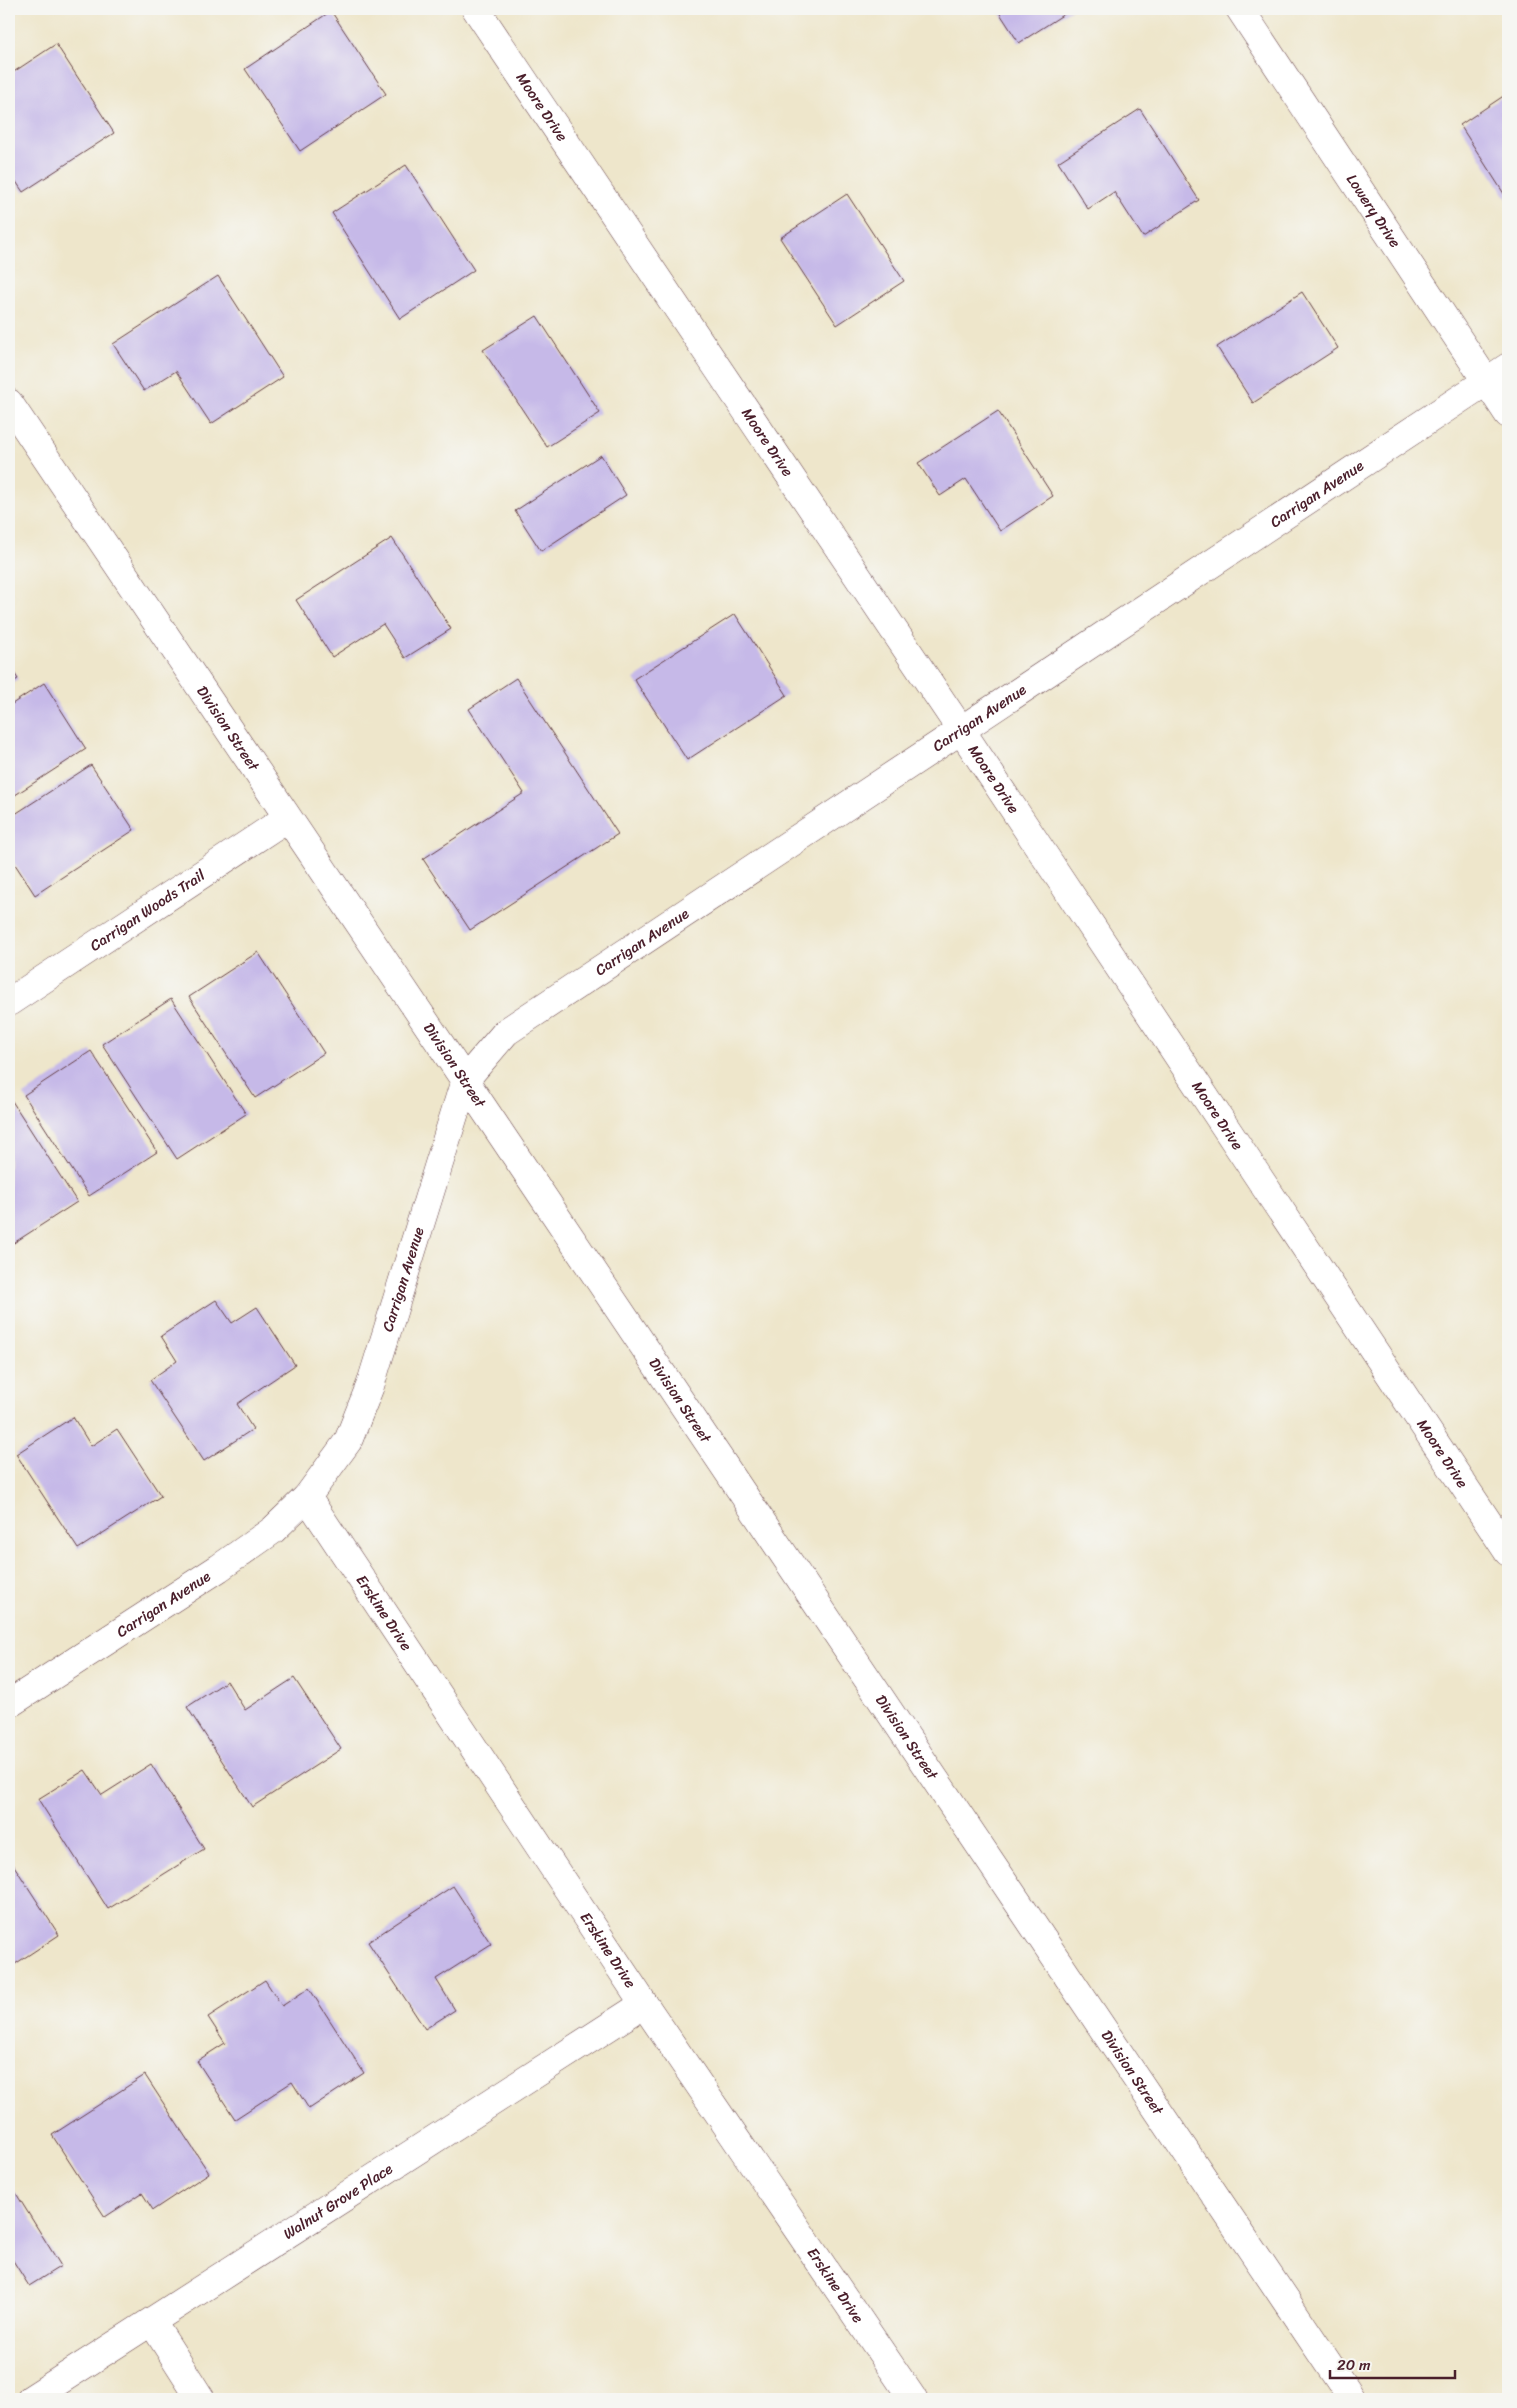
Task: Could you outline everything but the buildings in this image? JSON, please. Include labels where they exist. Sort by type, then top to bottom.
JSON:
[{"type":"street","name":"Moore Drive","points":[[476,9],[962,730],[1508,1552]]},
{"type":"street","name":"Lowery Drive","points":[[1240,9],[1498,374],[1508,414]]},
{"type":"street","name":"Carrigan Avenue","points":[[9,1704],[242,1552],[273,1530],[307,1497],[348,1441],[370,1386],[465,1080],[506,1032],[1498,374]]},
{"type":"street","name":"Division Street","points":[[9,403],[1352,2399]]},
{"type":"street","name":"Carrigan Woods Trail","points":[[9,1002],[287,818]]},
{"type":"street","name":"Erskine Drive","points":[[307,1497],[644,2004],[913,2399]]},
{"type":"street","name":"Walnut Grove Place","points":[[31,2399],[644,2004]]},
{"type":"street","points":[[152,2322],[201,2399]]}]
